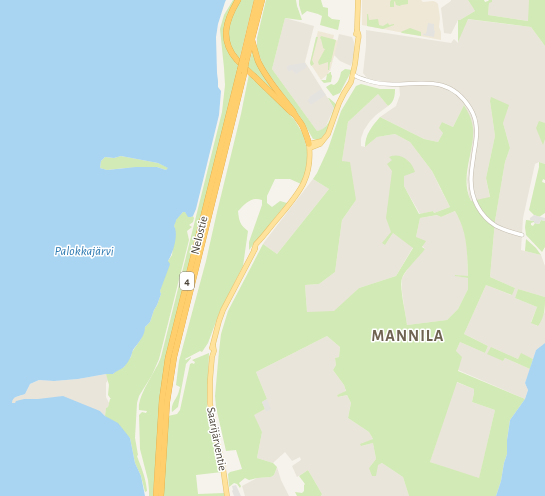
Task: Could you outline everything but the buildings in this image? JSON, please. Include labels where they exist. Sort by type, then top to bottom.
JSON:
[{"type":"highway","points":[[238,0],[227,24],[226,36],[229,47],[237,60],[294,114]]},
{"type":"highway","name":"Nelostie","points":[[156,496],[162,400],[168,358],[245,60],[257,0]]},
{"type":"highway","name":"Nelostie","points":[[245,60],[252,40],[262,0]]},
{"type":"highway","points":[[252,40],[259,62],[265,74],[301,124],[306,134],[309,146]]},
{"type":"highway","name":"Nelostie","points":[[161,496],[167,402],[172,368],[178,338],[234,115],[242,72]]},
{"type":"main road","points":[[309,146],[322,141],[328,134],[339,103],[351,82],[359,36],[357,31],[358,0]]},
{"type":"main road","name":"Saarijärventie","points":[[227,496],[222,462],[210,410],[212,357],[214,352],[213,345],[223,310],[254,250],[302,188],[309,166],[309,146]]},
{"type":"street","points":[[352,76],[380,84],[435,83],[454,91],[462,97],[475,119],[477,135],[470,180],[476,204],[490,221],[497,226],[522,235]]},
{"type":"shaded area","points":[[362,0],[421,0],[423,2],[436,2],[438,4],[440,18],[439,27],[441,32],[441,40],[362,25]]},
{"type":"shaded area","points":[[451,0],[468,0],[475,11],[458,20],[451,34],[444,33],[441,8]]},
{"type":"shaded area","points":[[492,0],[529,0],[529,21],[488,15],[489,2],[492,2]]},
{"type":"shaded area","points":[[285,18],[314,26],[305,62],[334,108],[325,128],[322,130],[317,131],[272,69]]},
{"type":"shaded area","points":[[467,19],[531,27],[545,46],[545,164],[539,162],[535,164],[523,218],[521,250],[541,255],[545,266],[545,297],[518,289],[515,298],[537,307],[531,322],[537,326],[545,311],[545,343],[536,350],[533,359],[521,354],[518,359],[491,347],[503,361],[505,358],[530,369],[525,383],[528,390],[525,399],[458,370],[456,351],[460,342],[485,353],[488,346],[464,334],[486,285],[511,295],[515,288],[490,277],[495,221],[505,162],[510,148],[503,123],[490,101],[495,136],[486,178],[490,198],[471,201],[467,180],[473,128],[464,105],[453,127],[442,122],[443,133],[438,142],[424,139],[380,117],[396,106],[400,95],[399,83],[373,80],[367,78],[363,73],[366,30],[451,43],[454,39],[458,43],[460,34]]},
{"type":"shaded area","points":[[428,23],[434,24],[434,37],[423,35],[424,33],[426,34]]},
{"type":"shaded area","points":[[318,31],[334,35],[333,39],[338,41],[330,71],[321,80],[310,63]]},
{"type":"shaded area","points":[[339,34],[352,37],[354,42],[354,55],[351,66],[340,61],[334,55]]},
{"type":"shaded area","points":[[305,63],[307,67],[296,74],[292,70],[289,72],[286,67],[290,65]]},
{"type":"shaded area","points":[[321,89],[326,95],[311,105],[307,100]]},
{"type":"shaded area","points":[[378,94],[388,106],[370,121],[361,138],[361,146],[365,147],[377,137],[395,134],[410,142],[432,171],[450,207],[434,213],[433,211],[420,214],[404,186],[391,232],[385,245],[393,233],[413,247],[396,276],[359,288],[334,312],[307,312],[305,285],[319,284],[335,272],[342,220],[356,200],[342,161],[348,122]]},
{"type":"shaded area","points":[[313,179],[329,189],[277,254],[263,244]]},
{"type":"shaded area","points":[[455,211],[464,231],[467,246],[468,277],[456,276],[468,278],[468,289],[458,309],[447,320],[407,325],[402,292],[402,278],[409,267],[425,249],[416,237],[420,218],[438,215],[441,217]]},
{"type":"shaded area","points":[[534,215],[545,218],[545,221],[541,220],[539,224],[534,223],[534,221],[530,220],[530,218]]},
{"type":"shaded area","points":[[327,336],[340,347],[339,357],[335,358],[336,365],[333,370],[344,385],[346,392],[337,395],[339,397],[347,395],[351,403],[348,418],[369,432],[373,439],[361,446],[373,443],[376,459],[369,468],[382,463],[403,477],[409,496],[321,496],[322,494],[308,470],[297,477],[292,466],[301,460],[300,457],[292,461],[285,452],[273,463],[257,458],[262,432],[253,415],[265,409],[262,402],[267,399],[256,372]]},
{"type":"shaded area","points":[[106,374],[108,380],[106,383],[106,397],[109,403],[108,407],[106,408],[105,416],[100,411],[38,399],[24,399],[12,403],[13,398],[25,394],[30,384],[39,380],[54,381],[78,379]]},
{"type":"shaded area","points":[[456,382],[474,389],[472,402],[495,410],[479,479],[430,462]]},
{"type":"shaded area","points":[[267,399],[271,409],[266,412],[262,402]]},
{"type":"shaded area","points":[[277,467],[281,480],[289,496],[245,496],[242,486],[257,478],[271,477],[274,475]]},
{"type":"shaded area","points":[[236,485],[241,496],[234,496],[232,486]]},
{"type":"green space","points":[[233,0],[236,0],[225,36],[239,64],[169,344],[161,390],[153,496],[149,496],[148,480],[140,449],[139,415],[142,412],[146,413],[147,411],[139,410],[139,404],[161,357],[222,112],[225,85],[220,29],[224,15]]},
{"type":"green space","points":[[240,0],[254,0],[239,61],[231,47],[228,29],[234,11]]},
{"type":"green space","points":[[266,0],[296,0],[302,20],[285,18],[272,69],[317,131],[321,130],[327,125],[334,108],[328,98],[336,104],[328,130],[319,140],[313,139],[301,118],[264,68],[257,49],[257,38]]},
{"type":"green space","points":[[299,0],[321,0],[323,7],[328,8],[328,16],[332,19],[340,20],[338,30],[320,25],[322,16],[318,14],[307,11],[302,15]]},
{"type":"green space","points":[[391,0],[408,0],[408,4],[400,6],[396,5],[395,1],[394,7],[390,7]]},
{"type":"green space","points":[[468,0],[484,0],[485,2],[492,0],[492,2],[489,3],[488,15],[528,21],[529,0],[545,0],[545,46],[531,27],[468,19],[458,42],[458,20],[475,11]]},
{"type":"green space","points":[[367,14],[369,20],[378,19],[379,25],[383,26],[388,23],[389,25],[394,25],[383,29],[367,26]]},
{"type":"green space","points":[[410,28],[421,32],[421,36],[401,32]]},
{"type":"green space","points":[[321,36],[336,40],[329,70],[328,62],[319,65],[318,62],[325,49],[323,48],[320,38]]},
{"type":"green space","points":[[316,37],[318,37],[312,60],[314,64],[311,66],[310,63]]},
{"type":"green space","points":[[253,49],[285,103],[247,69]]},
{"type":"green space","points":[[345,69],[352,70],[340,93],[333,96],[326,87],[331,84],[336,84],[341,72]]},
{"type":"green space","points":[[330,72],[332,76],[331,82],[324,83],[321,80],[326,80],[327,74]]},
{"type":"green space","points":[[249,74],[294,119],[303,134],[307,149],[307,170],[301,184],[290,179],[275,179],[267,196],[267,203],[272,207],[280,201],[287,203],[249,250],[249,242],[262,205],[262,200],[251,200],[238,211],[240,222],[248,231],[243,266],[220,311],[208,343],[202,352],[200,351],[185,359],[186,360],[191,357],[186,364],[178,407],[172,412],[172,405],[180,387],[176,385],[179,361],[206,261]]},
{"type":"green space","points":[[361,84],[380,89],[395,89],[393,101],[388,106],[378,94],[348,122],[342,161],[350,162],[356,200],[342,220],[335,272],[319,284],[305,285],[307,312],[334,311],[359,288],[396,276],[413,248],[393,233],[385,245],[382,243],[391,232],[386,218],[392,171],[387,164],[392,160],[389,157],[397,156],[405,158],[411,164],[415,172],[404,176],[404,186],[419,214],[433,211],[434,213],[450,207],[432,171],[410,142],[395,134],[377,137],[365,147],[366,139],[370,131],[380,117],[424,139],[438,142],[443,133],[439,128],[442,122],[453,127],[464,105],[471,119],[473,128],[472,146],[467,174],[468,192],[471,201],[490,197],[486,178],[495,136],[490,101],[491,97],[509,105],[503,123],[510,148],[505,162],[495,221],[490,277],[515,288],[512,295],[486,285],[464,334],[488,346],[485,353],[460,342],[456,351],[462,357],[458,371],[525,399],[510,420],[507,440],[507,454],[496,496],[409,496],[403,477],[382,463],[378,465],[376,476],[372,476],[369,468],[376,459],[373,443],[361,446],[360,444],[373,439],[369,432],[348,418],[351,403],[347,395],[338,397],[337,395],[346,391],[344,385],[333,370],[336,365],[335,358],[339,357],[340,347],[327,336],[256,372],[267,399],[262,402],[265,409],[254,415],[262,432],[257,458],[273,463],[277,467],[274,475],[271,477],[249,480],[245,478],[239,483],[241,486],[240,488],[234,483],[229,487],[228,474],[230,472],[242,469],[236,450],[226,451],[215,396],[221,334],[228,311],[263,244],[277,254],[329,189],[313,179],[328,149],[341,111],[356,86]],"holes":[[[455,211],[465,235],[468,276],[455,276],[468,278],[468,289],[458,309],[447,320],[407,325],[401,282],[406,271],[425,249],[422,247],[426,241],[416,237],[420,218],[437,215],[441,217]],[[457,382],[474,389],[472,402],[495,410],[479,478],[430,462]]]},
{"type":"green space","points":[[539,121],[545,123],[545,139],[543,145],[536,128]]},
{"type":"green space","points":[[121,156],[158,163],[169,168],[166,170],[157,167],[107,170],[100,168],[101,161],[105,157],[114,158]]},
{"type":"green space","points":[[539,162],[545,164],[545,180],[543,179],[542,182],[545,183],[545,213],[539,217],[534,215],[529,210]]},
{"type":"green space","points":[[183,212],[191,217],[193,216],[194,218],[193,222],[189,225],[192,227],[187,231],[189,240],[159,359],[152,375],[139,396],[137,403],[135,438],[137,456],[147,491],[145,492],[141,476],[135,463],[130,438],[105,416],[106,408],[108,407],[111,399],[108,395],[109,385],[106,374],[113,374],[124,367],[141,339],[145,327],[150,322],[161,294],[160,291],[168,261],[172,255],[175,229],[174,226],[177,218]]},
{"type":"green space","points":[[526,220],[535,221],[531,223],[533,226],[535,223],[539,224],[541,220],[545,221],[545,247],[542,252],[526,235]]},
{"type":"green space","points":[[526,239],[536,248],[541,255],[525,251]]},
{"type":"green space","points":[[518,289],[545,297],[544,312],[538,326],[531,323],[537,307],[515,298]]},
{"type":"green space","points":[[491,347],[518,359],[521,353],[533,359],[530,369],[505,358],[503,361],[487,354]]},
{"type":"green space","points":[[209,353],[207,408],[222,472],[196,475],[198,494],[224,493],[224,496],[163,496],[168,416],[177,414],[180,410],[190,364],[194,364],[195,362],[192,360]]},
{"type":"green space","points":[[308,470],[322,494],[321,496],[297,496],[295,492],[302,493],[304,491],[305,484],[299,476]]},
{"type":"water","name":"Palokkajärvi","points":[[0,0],[226,0],[218,24],[216,37],[218,87],[221,91],[219,115],[196,209],[193,216],[188,217],[185,212],[183,212],[176,220],[174,226],[176,234],[175,244],[168,261],[170,264],[160,291],[161,294],[157,305],[150,322],[145,327],[143,336],[133,350],[126,365],[113,374],[54,381],[39,380],[30,384],[25,394],[13,399],[12,401],[12,403],[15,403],[16,401],[24,399],[63,396],[100,411],[105,416],[118,423],[130,438],[135,463],[141,476],[145,496],[0,496]],"holes":[[[121,156],[158,163],[168,168],[166,170],[157,167],[136,167],[107,170],[100,168],[101,161],[105,157],[114,158]]]},
{"type":"water","points":[[545,343],[545,496],[496,496],[507,454],[507,440],[510,420],[525,399],[528,390],[525,383],[536,350]]},
{"type":"district","name":"MANNILA","points":[[408,336]]}]
